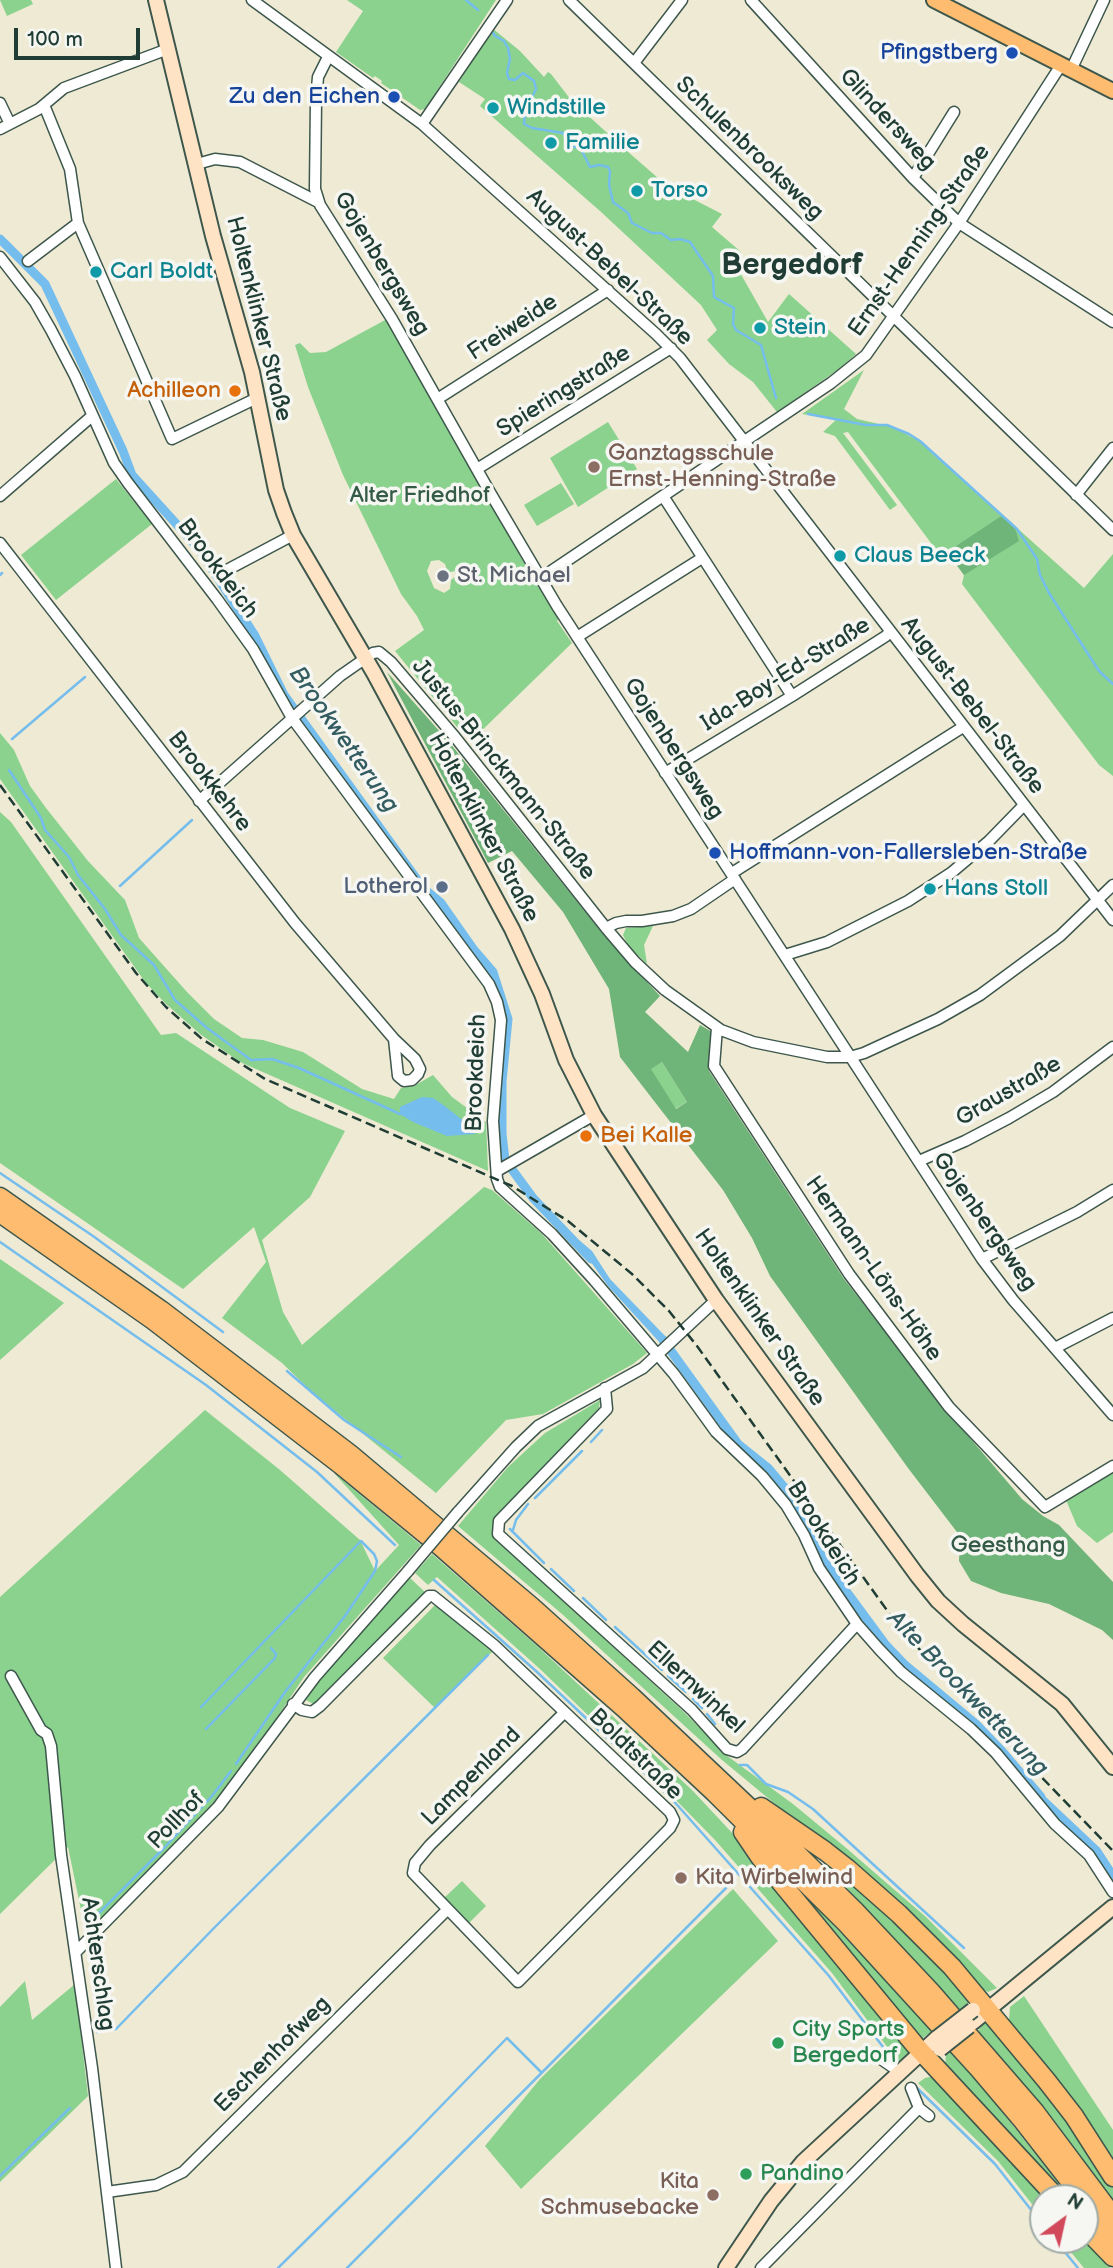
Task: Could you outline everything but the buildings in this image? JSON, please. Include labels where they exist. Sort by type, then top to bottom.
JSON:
[{"type":"highway","points":[[0,1197],[161,1310],[350,1454],[533,1607],[720,1788],[837,1913],[1023,2121],[1072,2184]]},
{"type":"highway","points":[[0,1213],[163,1328],[351,1473],[523,1617],[720,1788],[855,1911],[940,2001],[1035,2112],[1113,2216]]},
{"type":"highway","points":[[720,1788],[825,1851],[878,1894],[952,1967],[979,2013],[1074,2116],[1113,2176]]},
{"type":"highway","points":[[720,1788],[760,1857],[932,2047],[1045,2184]]},
{"type":"highway","points":[[1099,2221],[1113,2241]]},
{"type":"highway","points":[[1099,2242],[1113,2257]]},
{"type":"main road","name":"Holtenklinker Straße","points":[[156,0],[213,236],[239,321],[276,490],[293,535],[365,658],[512,929],[542,994],[566,1060],[594,1115],[716,1300],[938,1601],[1062,1704],[1113,1767]]},
{"type":"main road","points":[[934,0],[1113,91]]},
{"type":"main road","points":[[726,2268],[789,2178],[821,2144],[932,2047],[1020,1983],[1113,1907]]},
{"type":"street","name":"August-Bebel-Straße","points":[[252,0],[422,124],[671,348],[1113,920]]},
{"type":"street","points":[[422,124],[507,0]]},
{"type":"street","name":"Schulenbrooksweg","points":[[569,0],[1113,530]]},
{"type":"street","points":[[634,63],[682,0]]},
{"type":"street","name":"Glindersweg","points":[[751,0],[913,178],[959,223],[1113,322]]},
{"type":"street","points":[[1066,67],[1104,0]]},
{"type":"street","points":[[0,129],[44,105],[64,89],[168,49]]},
{"type":"street","name":"Gojenbergsweg","points":[[328,57],[318,77],[316,100],[315,181],[318,202],[392,319],[477,469],[577,636],[982,1259],[1113,1415]]},
{"type":"street","name":"Ernst-Henning-Straße","points":[[541,578],[853,367],[894,317],[1066,67]]},
{"type":"street","points":[[0,103],[10,124]]},
{"type":"street","points":[[44,105],[70,169],[78,223],[172,439],[257,398]]},
{"type":"street","points":[[913,178],[954,112]]},
{"type":"street","points":[[197,163],[215,159],[240,162],[318,202]]},
{"type":"street","points":[[29,261],[78,223]]},
{"type":"street","name":"Brookdeich","points":[[0,257],[51,330],[114,463],[246,639],[494,993],[501,1020],[493,1121],[505,1166],[500,1187],[552,1234],[659,1354],[716,1432],[762,1476],[786,1505],[804,1535],[818,1568],[858,1624],[901,1672],[996,1753],[1055,1824],[1089,1855],[1113,1892]]},
{"type":"street","name":"Freiweide","points":[[439,398],[608,290]]},
{"type":"street","name":"Spieringstraße","points":[[477,469],[671,348]]},
{"type":"street","points":[[0,496],[92,416]]},
{"type":"street","points":[[1076,495],[1113,448]]},
{"type":"street","points":[[663,496],[792,696]]},
{"type":"street","points":[[228,570],[293,535]]},
{"type":"street","name":"Brookkehre","points":[[0,542],[295,923],[394,1039]]},
{"type":"street","points":[[577,636],[702,558]]},
{"type":"street","name":"Ida-Boy-Ed-Straße","points":[[665,773],[792,696],[890,631]]},
{"type":"street","name":"Justus-Brinckmann-Straße","points":[[365,658],[377,651],[387,658],[455,737],[635,962],[665,990],[717,1028],[753,1042],[827,1058],[850,1057],[928,1024],[980,995],[1060,936],[1113,885]]},
{"type":"street","points":[[200,801],[297,714],[365,658]]},
{"type":"street","points":[[606,928],[626,921],[673,916],[691,909],[733,876],[963,727]]},
{"type":"street","points":[[785,955],[827,942],[908,901],[951,873],[989,841],[1024,805]]},
{"type":"street","name":"Hermann-Löns-Höhe","points":[[717,1028],[714,1066],[849,1274],[949,1407],[1045,1507],[1113,1466]]},
{"type":"street","name":"Graustraße","points":[[919,1161],[965,1141],[1054,1092],[1113,1047]]},
{"type":"street","points":[[505,1166],[594,1115]]},
{"type":"street","points":[[982,1259],[1031,1236],[1113,1190]]},
{"type":"street","points":[[606,1388],[643,1368],[716,1300]]},
{"type":"street","points":[[1055,1348],[1113,1318]]},
{"type":"street","name":"Pollhof","points":[[76,1952],[218,1807],[293,1704],[501,1464],[538,1426],[606,1388]]},
{"type":"street","name":"Ellernwinkel","points":[[606,1388],[607,1409],[499,1521],[498,1534],[692,1710],[727,1749],[742,1749],[858,1624]]},
{"type":"street","name":"Boldtstraße","points":[[293,1704],[312,1712],[320,1706],[429,1596],[433,1596],[494,1645],[670,1812],[674,1821],[518,1982],[447,1910]]},
{"type":"street","name":"Achterschlag","points":[[11,1676],[41,1730],[47,1734],[51,1746],[61,1855],[116,2268]]},
{"type":"street","name":"Lampenland","points":[[447,1910],[413,1873],[415,1863],[564,1713]]},
{"type":"street","name":"Eschenhofweg","points":[[107,2192],[156,2185],[183,2172],[447,1910]]},
{"type":"street","points":[[875,2055],[894,2068]]},
{"type":"street","points":[[911,2088],[919,2108],[929,2116]]},
{"type":"street","points":[[761,2268],[919,2108]]},
{"type":"green space","points":[[0,0],[31,0],[33,4],[7,16]]},
{"type":"green space","points":[[347,0],[496,0],[425,109],[420,110],[375,76],[373,78],[336,52],[363,11]]},
{"type":"green space","points":[[492,28],[520,51],[544,77],[548,72],[551,74],[571,100],[658,178],[668,182],[667,185],[681,197],[683,194],[722,214],[712,227],[741,252],[734,262],[768,322],[789,294],[856,354],[777,412],[753,382],[729,364],[707,340],[717,330],[701,305],[600,211],[480,106],[485,99],[459,82]]},
{"type":"green space","name":"Alter Friedhof","points":[[387,319],[535,582],[559,618],[557,621],[572,643],[473,739],[462,733],[395,651],[424,630],[401,594],[343,475],[308,387],[295,345],[300,343],[310,353],[326,352]],"holes":[[[439,560],[445,564],[448,573],[454,571],[457,575],[451,580],[450,589],[444,593],[434,588],[427,571],[431,561]]]},
{"type":"green space","points":[[864,370],[844,409],[857,419],[892,427],[920,441],[1084,588],[1113,554],[1113,776],[1099,765],[962,584],[964,575],[947,552],[937,551],[848,432],[843,433],[897,505],[890,510],[835,436],[823,432],[837,419],[802,414]]},
{"type":"green space","points":[[608,422],[637,469],[578,507],[550,458]]},
{"type":"green space","points":[[116,479],[152,524],[56,600],[21,555]]},
{"type":"green space","points":[[561,483],[574,504],[537,526],[524,505]]},
{"type":"green space","points":[[1003,515],[1014,525],[1019,541],[964,575],[947,552]]},
{"type":"green space","name":"Geesthang","points":[[387,672],[449,742],[603,934],[660,996],[645,1012],[688,1052],[700,1025],[712,1032],[709,1071],[844,1279],[946,1410],[1022,1499],[1059,1525],[1113,1582],[1113,1640],[1102,1630],[1049,1604],[1001,1593],[971,1581],[959,1561],[960,1536],[770,1276],[752,1238],[723,1190],[620,1057],[609,989],[563,912],[512,851],[488,863]],"holes":[[[662,1062],[687,1102],[676,1109],[651,1069]]]},
{"type":"green space","points":[[0,733],[14,750],[30,786],[46,808],[88,861],[125,900],[139,938],[214,1019],[242,1038],[263,1040],[303,1052],[362,1089],[394,1099],[401,1088],[414,1086],[433,1075],[452,1097],[486,1122],[488,1171],[240,1062],[200,1034],[165,1003],[146,983],[0,779]]},
{"type":"green space","points":[[0,812],[11,822],[161,1035],[176,1033],[290,1108],[345,1131],[310,1197],[262,1240],[283,1312],[302,1345],[484,1187],[492,1190],[542,1234],[647,1353],[633,1364],[543,1414],[506,1420],[436,1493],[314,1394],[282,1363],[222,1318],[266,1262],[254,1227],[183,1289],[0,1163]]},
{"type":"green space","points":[[653,926],[644,945],[647,964],[629,947],[623,935],[626,928]]},
{"type":"green space","points":[[662,1062],[687,1102],[675,1109],[650,1069]]},
{"type":"green space","points":[[0,1259],[64,1303],[0,1360]]},
{"type":"green space","points":[[600,1400],[599,1408],[495,1517],[493,1536],[686,1714],[726,1755],[793,1804],[845,1847],[926,1917],[997,1988],[988,1992],[980,1988],[842,1852],[786,1813],[722,1760],[562,1614],[458,1526],[508,1467],[545,1433]]},
{"type":"green space","points":[[205,1410],[280,1470],[360,1540],[375,1571],[399,1545],[334,1473],[421,1545],[304,1677],[233,1783],[86,1934],[68,1847],[0,1914],[0,1597]]},
{"type":"green space","points":[[1113,1471],[1113,1532],[1097,1543],[1077,1526],[1066,1500]]},
{"type":"green space","points":[[432,1554],[536,1645],[692,1790],[735,1836],[909,2047],[907,2056],[900,2064],[832,1973],[715,1840],[673,1797],[540,1669],[437,1577],[428,1585],[415,1573]]},
{"type":"green space","points":[[410,1578],[427,1594],[315,1705],[306,1700],[319,1680]]},
{"type":"green space","points":[[435,1605],[493,1651],[435,1708],[383,1658]]},
{"type":"green space","points":[[807,1845],[904,1925],[971,1999],[961,2011]]},
{"type":"green space","points":[[787,1879],[795,1885],[934,2030],[921,2039]]},
{"type":"green space","points":[[462,1881],[486,1906],[467,1925],[443,1899]]},
{"type":"green space","points":[[733,1889],[778,1941],[521,2189],[485,2146],[540,2079]]},
{"type":"green space","points":[[25,1981],[32,2020],[75,1984],[88,2096],[0,2182],[0,2007]]},
{"type":"green space","points":[[1024,1996],[1113,2130],[1113,2168],[1078,2113],[1009,2021],[1010,2007]]},
{"type":"green space","points":[[984,2023],[995,2026],[1076,2129],[1113,2187],[1113,2203],[1081,2158],[978,2031]]},
{"type":"green space","points":[[953,2050],[1059,2184],[1050,2184],[945,2066],[946,2055]]},
{"type":"green space","points":[[935,2076],[1035,2184],[1029,2184],[1029,2200],[998,2161],[918,2083]]},
{"type":"green space","points":[[1072,2254],[1098,2254],[1110,2268],[1084,2268]]},
{"type":"water","points":[[422,1097],[433,1098],[442,1104],[474,1129],[475,1134],[447,1136],[400,1114],[400,1107]]},
{"type":"water","points":[[579,1240],[592,1251],[610,1279],[667,1338],[661,1344],[608,1286]]},
{"type":"water","points":[[1032,1784],[1100,1848],[1113,1868],[1113,1883],[1094,1852],[1032,1795]]},
{"type":"waterway","points":[[466,0],[478,10]]},
{"type":"waterway","points":[[491,30],[508,48],[509,79],[515,80],[523,73],[534,81],[536,89],[525,111],[524,124],[563,133],[571,147],[580,147],[590,167],[608,167],[613,202],[628,213],[632,223],[652,233],[661,233],[671,240],[690,242],[713,276],[714,297],[734,308],[733,324],[736,330],[761,345],[776,398]]},
{"type":"waterway","name":"Brookwetterung","points":[[0,239],[45,284],[132,475],[200,550],[255,636],[284,695],[423,888],[441,903],[493,972],[508,1019],[502,1081],[505,1160],[533,1198],[591,1259]]},
{"type":"waterway","points":[[808,414],[866,425],[887,425],[920,441],[1017,529],[1037,559],[1040,575],[1049,593],[1099,671],[1113,684]]},
{"type":"waterway","points":[[12,739],[85,677]]},
{"type":"waterway","points":[[9,770],[41,818],[45,830],[69,857],[78,875],[105,909],[121,935],[154,965],[175,1000],[207,1028],[251,1060],[272,1059],[299,1068],[400,1114]]},
{"type":"waterway","points":[[120,886],[192,820]]},
{"type":"waterway","points":[[0,1173],[93,1236],[223,1332]]},
{"type":"waterway","points":[[0,1242],[206,1385],[317,1472],[395,1545]]},
{"type":"waterway","name":"Alte Brookwetterung","points":[[663,1340],[738,1444],[768,1468],[793,1498],[812,1528],[826,1564],[885,1644],[905,1665],[977,1725],[1041,1797]]},
{"type":"waterway","points":[[287,1371],[344,1420],[401,1457]]},
{"type":"waterway","points":[[591,1442],[602,1430]]},
{"type":"waterway","points":[[535,1498],[582,1451]]},
{"type":"waterway","points":[[513,1530],[516,1520],[528,1504]]},
{"type":"waterway","points":[[510,1529],[544,1563]]},
{"type":"waterway","points":[[201,1707],[361,1541],[374,1554],[377,1561],[375,1571],[345,1616],[285,1692],[236,1764]]},
{"type":"waterway","points":[[551,1569],[574,1591]]},
{"type":"waterway","points":[[434,1580],[671,1798],[829,1976],[896,2064]]},
{"type":"waterway","points":[[583,1598],[606,1620]]},
{"type":"waterway","points":[[615,1627],[662,1670]]},
{"type":"waterway","points":[[206,1729],[275,1658],[276,1654],[271,1648]]},
{"type":"waterway","points":[[97,2032],[116,2029],[488,1655]]},
{"type":"waterway","points":[[668,1676],[686,1692]]},
{"type":"waterway","points":[[693,1699],[702,1708]]},
{"type":"waterway","points":[[707,1714],[715,1724]]},
{"type":"waterway","points":[[740,1765],[747,1765],[766,1784],[788,1792],[813,1809],[964,1948]]},
{"type":"waterway","points":[[89,1923],[164,1848],[231,1771]]},
{"type":"waterway","points":[[347,2268],[726,1888]]},
{"type":"waterway","points":[[278,2268],[507,2038],[541,2072]]},
{"type":"waterway","points":[[917,2088],[995,2164],[1029,2207]]},
{"type":"waterway","points":[[0,2176],[70,2108]]},
{"type":"waterway","points":[[1066,2254],[1078,2268]]},
{"type":"railway","points":[[0,785],[136,973],[166,1007],[202,1039],[265,1079],[512,1186],[568,1221],[632,1274],[669,1311],[697,1346],[894,1620],[934,1666],[1113,1851]]},
{"type":"place","name":"Pfingstberg","points":[[1012,53]]},
{"type":"place","name":"Zu den Eichen","points":[[394,97]]},
{"type":"place","name":"Windstille","points":[[493,108]]},
{"type":"place","name":"Familie","points":[[551,143]]},
{"type":"place","name":"Torso","points":[[637,191]]},
{"type":"place","name":"Carl Boldt","points":[[96,272]]},
{"type":"place","name":"Stein","points":[[760,328]]},
{"type":"place","name":"Achilleon","points":[[235,391]]},
{"type":"place","name":"Ganztagsschule Ernst-Henning-Straße","points":[[594,467]]},
{"type":"place","name":"Claus Beeck","points":[[840,556]]},
{"type":"place","name":"St. Michael","points":[[443,576]]},
{"type":"place","name":"Hoffmann-von-Fallersleben-Straße","points":[[715,853]]},
{"type":"place","name":"Lotherol","points":[[442,887]]},
{"type":"place","name":"Hans Stoll","points":[[930,889]]},
{"type":"place","name":"Bei Kalle","points":[[586,1136]]},
{"type":"place","name":"Kita Wirbelwind","points":[[681,1878]]},
{"type":"place","name":"City Sports Bergedorf","points":[[778,2043]]},
{"type":"place","name":"Pandino","points":[[746,2174]]},
{"type":"place","name":"Kita Schmusebacke","points":[[713,2195]]},
{"type":"district","name":"Bergedorf","points":[[792,266]]}]
